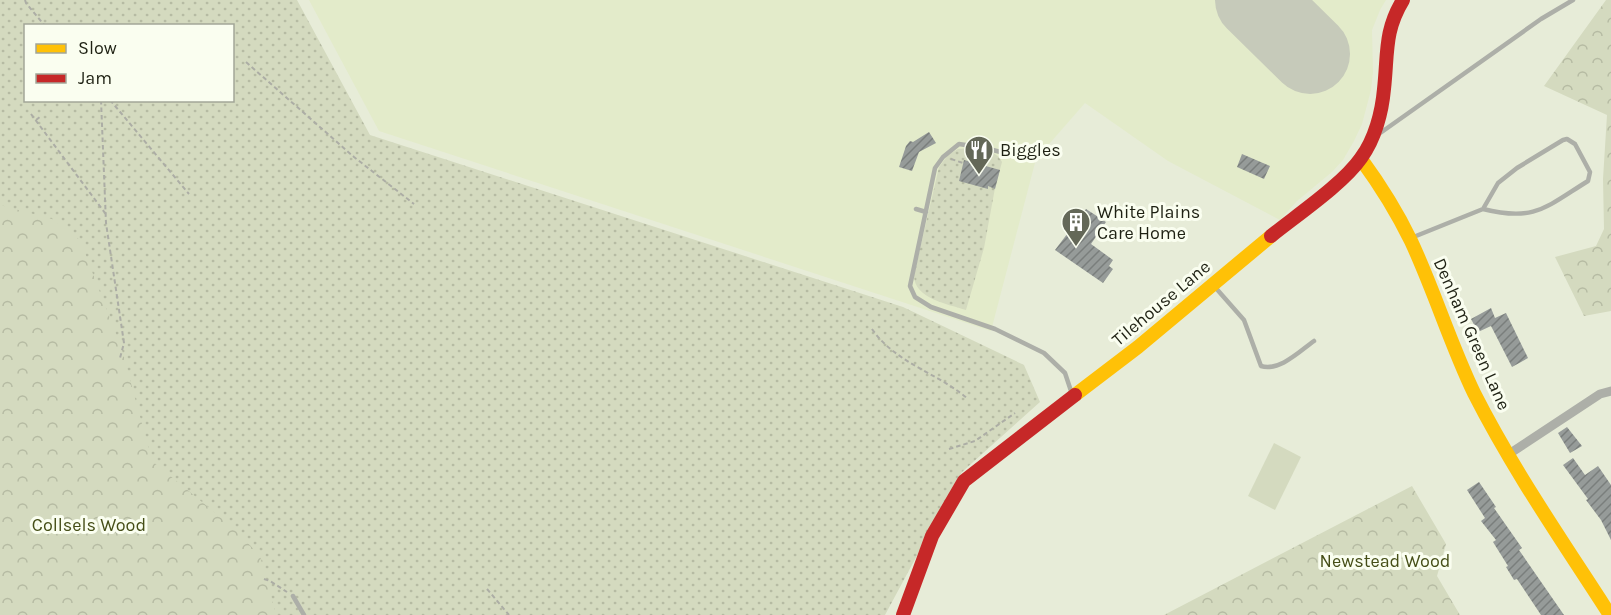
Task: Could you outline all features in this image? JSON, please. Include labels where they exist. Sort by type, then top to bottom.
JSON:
[{"type":"street","name":"Tilehouse Lane","points":[[903,615],[932,536],[964,481],[1138,347],[1344,177],[1361,159],[1379,113],[1383,92],[1387,32],[1392,17],[1404,0]]},
{"type":"street","name":"Denham Green Lane","points":[[1361,159],[1376,177],[1411,238],[1474,392],[1509,454],[1610,615]]},
{"type":"street","points":[[1509,454],[1600,394],[1611,391]]},
{"type":"lane","points":[[1370,140],[1541,19],[1574,0]]},
{"type":"lane","points":[[1411,238],[1483,209],[1504,214],[1528,214],[1543,209],[1588,181],[1590,172],[1575,144],[1567,139],[1563,140],[1517,168],[1498,183],[1483,209]]},
{"type":"lane","points":[[1016,156],[959,144],[943,157],[935,168],[910,286],[915,297],[931,307],[995,329],[1044,353],[1065,373],[1073,397]]},
{"type":"lane","points":[[916,209],[926,212]]},
{"type":"lane","points":[[1213,284],[1244,320],[1261,366],[1268,368],[1278,366],[1314,340]]},
{"type":"lane","points":[[293,596],[304,615]]},
{"type":"path","points":[[25,0],[43,24]]},
{"type":"path","points":[[37,16],[41,14]]},
{"type":"path","points":[[246,62],[354,157],[414,204]]},
{"type":"path","points":[[101,102],[106,213],[115,293],[124,343],[120,358]]},
{"type":"path","points":[[112,102],[189,194]]},
{"type":"path","points":[[32,114],[106,213]]},
{"type":"path","points":[[36,120],[40,116]]},
{"type":"path","points":[[872,329],[885,344],[905,360],[948,384],[968,399]]},
{"type":"path","points":[[949,449],[975,441],[1015,414]]},
{"type":"path","points":[[264,579],[270,580],[293,596]]},
{"type":"path","points":[[488,589],[509,615]]},
{"type":"shaded area","points":[[309,0],[1386,0],[1372,30],[1371,90],[1362,124],[1354,141],[1343,160],[1332,172],[1297,201],[1280,220],[1168,161],[1085,103],[1036,159],[991,331],[379,131]]},
{"type":"green space","points":[[0,0],[297,0],[370,135],[903,307],[1024,365],[1040,402],[962,472],[885,615],[0,615]]},
{"type":"green space","points":[[1606,0],[1611,0],[1611,311],[1584,316],[1555,257],[1596,246],[1604,229],[1603,179],[1607,115],[1544,86]]},
{"type":"green space","points":[[958,149],[989,151],[999,157],[1002,162],[984,248],[966,310],[942,303],[926,295],[915,283],[914,275],[939,167],[948,155]]},
{"type":"green space","name":"Collsels Wood","points":[[0,205],[52,219],[80,240],[122,350],[152,461],[235,529],[260,556],[276,615],[0,615]]},
{"type":"green space","points":[[1274,443],[1301,457],[1275,510],[1248,496]]},
{"type":"green space","name":"Newstead Wood","points":[[1412,486],[1446,544],[1437,576],[1460,615],[1164,615]]},
{"type":"building","points":[[929,132],[936,143],[919,152],[912,171],[899,167],[910,141],[913,142]]},
{"type":"building","points":[[1242,154],[1270,166],[1264,179],[1237,167]]},
{"type":"building","name":"Biggles","points":[[964,160],[1000,170],[995,189],[959,181]]},
{"type":"building","name":"White Plains Care Home","points":[[1086,209],[1106,222],[1091,244],[1113,260],[1109,266],[1113,269],[1103,283],[1055,250]]},
{"type":"building","points":[[1491,308],[1495,318],[1506,313],[1528,358],[1512,367],[1491,326],[1478,332],[1471,319]]},
{"type":"building","points":[[1567,427],[1582,446],[1570,453],[1558,433]]},
{"type":"building","points":[[1573,458],[1585,475],[1598,466],[1611,485],[1611,540],[1601,520],[1586,500],[1588,499],[1563,465]]},
{"type":"building","points":[[1479,482],[1522,548],[1519,550],[1564,615],[1541,615],[1517,579],[1514,580],[1493,542],[1496,540],[1481,521],[1485,518],[1467,490]]},
{"type":"runway","points":[[1255,0],[1310,54]]},
{"type":"traffic: slow","points":[[1361,159],[1388,199],[1411,241],[1465,374],[1489,422],[1539,506],[1610,615]]},
{"type":"traffic: slow","points":[[1075,395],[1138,347],[1271,236]]},
{"type":"traffic: jam","points":[[1271,236],[1343,178],[1366,151],[1382,107],[1388,43],[1393,22],[1403,0]]},
{"type":"traffic: jam","points":[[903,615],[932,536],[964,481],[1075,395]]},
{"type":"place","name":"Biggles","points":[[979,176]]},
{"type":"place","name":"White Plains Care Home","points":[[1076,248]]}]
